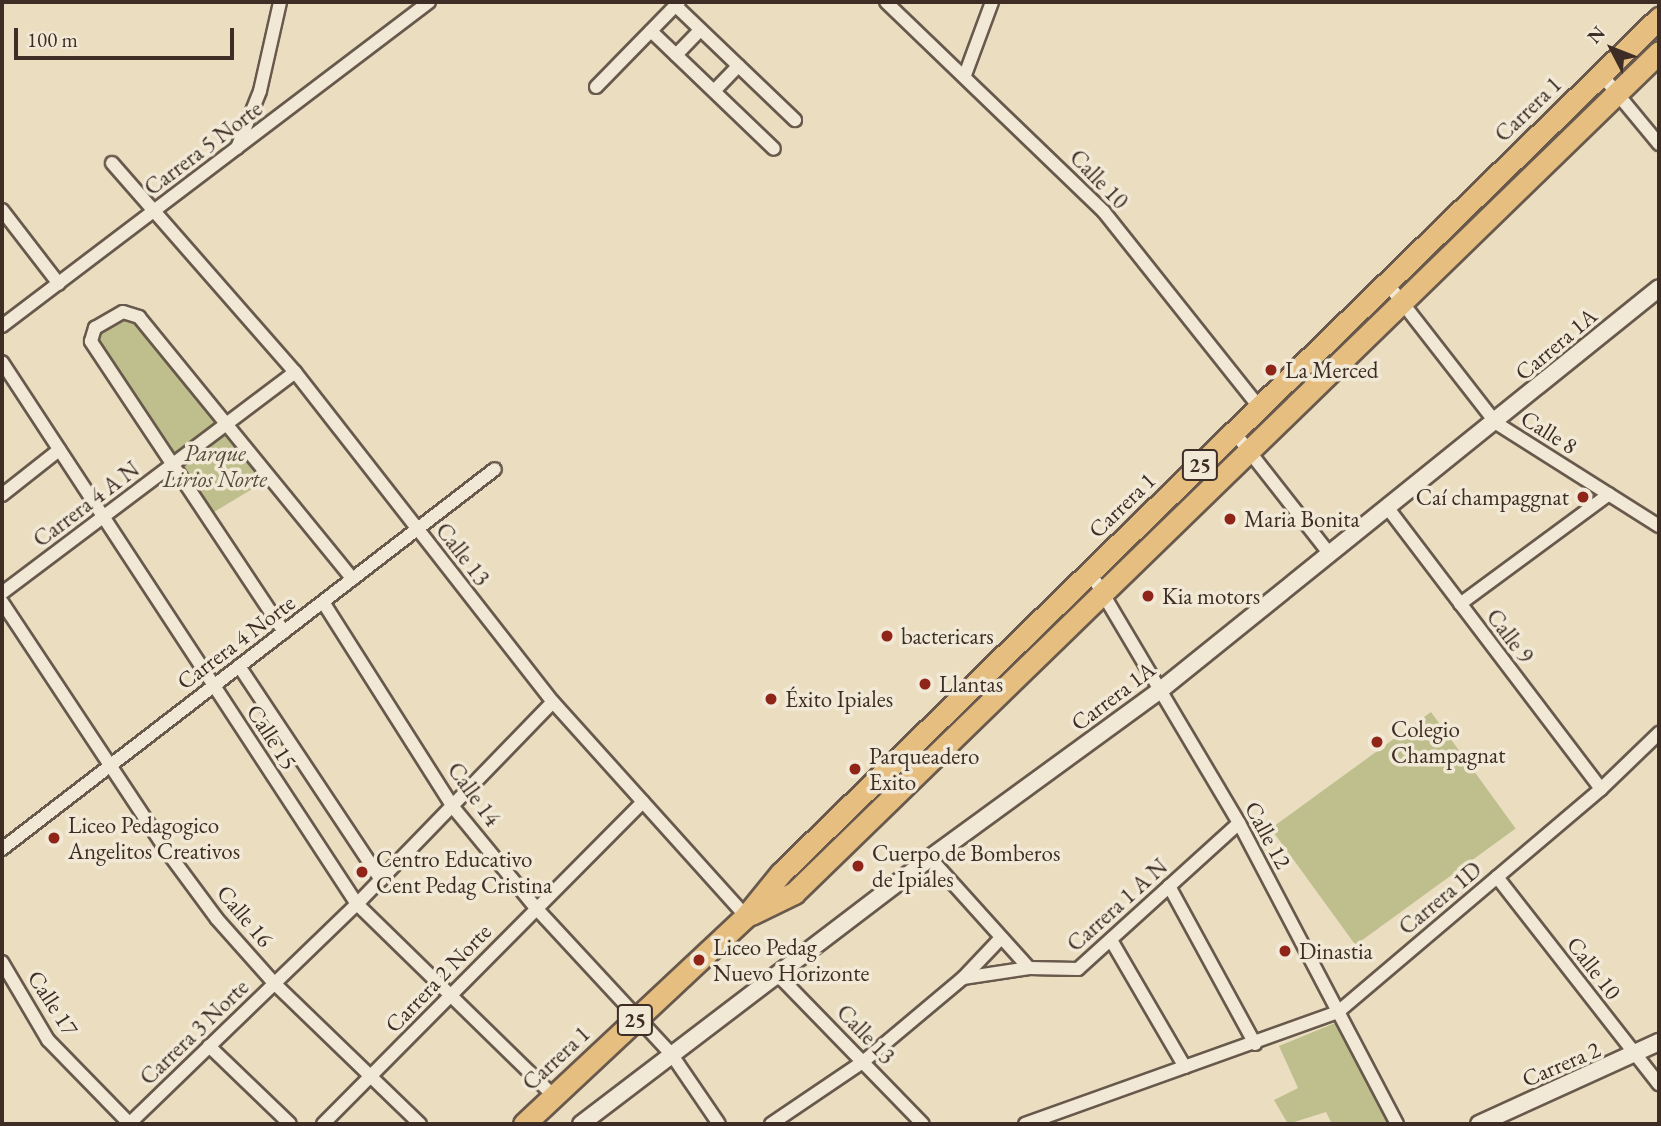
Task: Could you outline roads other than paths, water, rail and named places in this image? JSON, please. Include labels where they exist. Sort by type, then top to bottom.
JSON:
[{"type":"main road","name":"Carrera 1","points":[[524,1124],[746,916],[781,873],[1659,18]]},
{"type":"main road","name":"Carrera 1","points":[[746,916],[794,893],[1402,298],[1659,52]]},
{"type":"main road","points":[[865,791],[882,807]]},
{"type":"street","points":[[236,148],[260,91],[280,2]]},
{"type":"street","name":"Carrera 5 Norte","points":[[2,327],[429,2]]},
{"type":"street","name":"Calle 10","points":[[886,2],[965,75],[1104,212],[1259,407]]},
{"type":"street","points":[[965,75],[992,2]]},
{"type":"street","points":[[596,87],[678,4],[700,30],[795,120]]},
{"type":"street","points":[[676,55],[700,30]]},
{"type":"street","points":[[651,31],[774,149]]},
{"type":"street","points":[[714,91],[738,66]]},
{"type":"street","points":[[1601,74],[1659,144]]},
{"type":"street","name":"Calle 13","points":[[112,163],[295,373],[553,702],[746,916]]},
{"type":"street","points":[[2,210],[59,284]]},
{"type":"street","name":"Calle 8","points":[[1387,283],[1402,298],[1496,423],[1659,526]]},
{"type":"street","name":"Carrera 1A","points":[[581,1124],[930,858],[1163,688],[1329,553],[1496,423],[1659,288]]},
{"type":"street","points":[[284,632],[171,467],[91,341],[96,328],[123,312],[139,317],[353,579]]},
{"type":"street","name":"Calle 15","points":[[2,362],[357,904],[449,998],[554,1096]]},
{"type":"street","name":"Carrera 4 A N","points":[[2,593],[295,373]]},
{"type":"street","points":[[1234,432],[1329,553]]},
{"type":"street","points":[[2,495],[59,450]]},
{"type":"street","name":"Carrera 4 Norte","points":[[2,849],[495,469]]},
{"type":"street","points":[[1460,604],[1609,494]]},
{"type":"street","name":"Calle 9","points":[[1387,507],[1601,789]]},
{"type":"street","name":"Calle 12","points":[[1090,572],[1104,590],[1163,688],[1239,823],[1397,1124]]},
{"type":"street","name":"Calle 16","points":[[2,602],[108,766],[217,919],[274,983],[420,1124]]},
{"type":"street","name":"Calle 14","points":[[323,602],[453,807],[536,908],[672,1055],[719,1124]]},
{"type":"street","points":[[239,666],[380,880]]},
{"type":"street","name":"Carrera 3 Norte","points":[[130,1124],[357,904],[553,702]]},
{"type":"street","name":"Carrera 1D","points":[[1025,1124],[1255,1044],[1338,1012],[1601,789],[1659,733]]},
{"type":"street","name":"Carrera 2 Norte","points":[[323,1124],[643,802]]},
{"type":"street","name":"Carrera 1 A N","points":[[962,978],[1029,968],[1078,969],[1239,823]]},
{"type":"street","points":[[930,858],[1029,968]]},
{"type":"street","name":"Calle 10","points":[[1497,877],[1659,1084]]},
{"type":"street","points":[[1169,886],[1255,1044]]},
{"type":"street","points":[[771,1124],[864,1061],[962,978],[1001,938]]},
{"type":"street","points":[[1111,940],[1185,1067]]},
{"type":"street","name":"Calle 17","points":[[2,962],[48,1041],[130,1124]]},
{"type":"street","name":"Calle 13","points":[[777,974],[923,1124]]},
{"type":"street","name":"Carrera 2","points":[[1479,1124],[1637,1056],[1659,1042]]},
{"type":"street","points":[[209,1046],[290,1124]]},
{"type":"place","name":"La Merced","points":[[1271,370]]},
{"type":"place","name":"Caí champaggnat","points":[[1583,497]]},
{"type":"place","name":"Maria Bonita","points":[[1230,519]]},
{"type":"place","name":"Kia motors","points":[[1148,596]]},
{"type":"place","name":"bactericars","points":[[887,636]]},
{"type":"place","name":"Llantas","points":[[925,684]]},
{"type":"place","name":"Éxito Ipiales","points":[[771,699]]},
{"type":"place","name":"Colegio Champagnat","points":[[1377,742]]},
{"type":"place","name":"Parqueadero Exito","points":[[855,769]]},
{"type":"place","name":"Liceo Pedagogico Angelitos Creativos","points":[[54,838]]},
{"type":"place","name":"Cuerpo de Bomberos de Ipiales","points":[[858,866]]},
{"type":"place","name":"Centro Educativo Cent Pedag Cristina","points":[[362,872]]},
{"type":"place","name":"Dinastia","points":[[1285,951]]},
{"type":"place","name":"Liceo Pedag Nuevo Horizonte","points":[[699,960]]},
{"type":"park label","name":"Parque Lirios Norte","points":[[215,466]]}]
